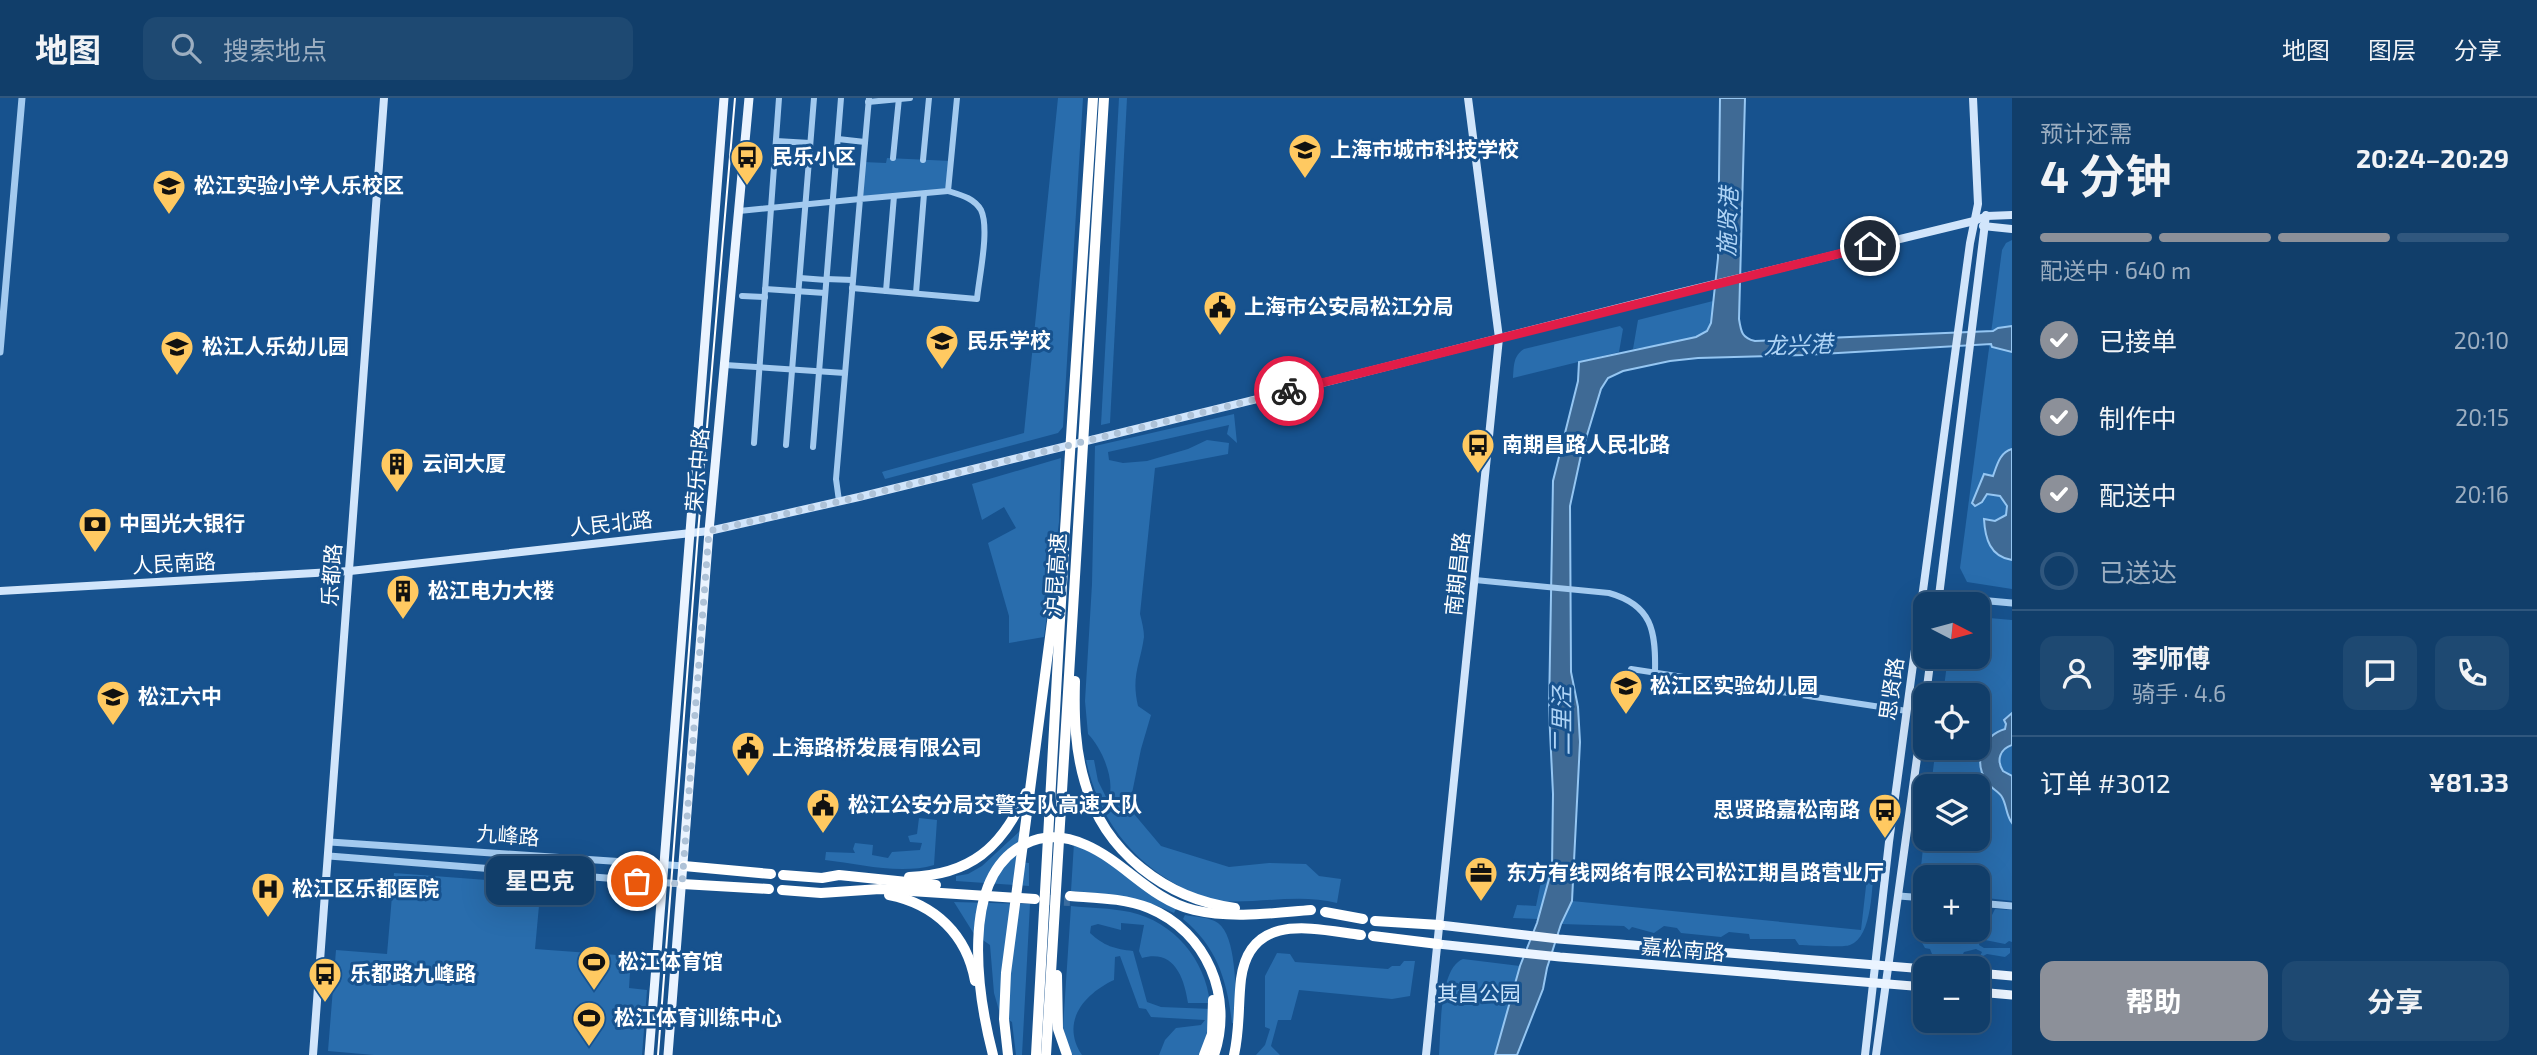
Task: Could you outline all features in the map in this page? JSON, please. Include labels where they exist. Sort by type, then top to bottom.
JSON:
[{"type":"highway","name":"沪昆高速","points":[[1036,1055],[1065,530],[1093,98]]},
{"type":"highway","name":"沪昆高速","points":[[1046,1055],[1104,98]]},
{"type":"highway","points":[[1008,1055],[1004,1031],[1004,996],[1065,530]]},
{"type":"highway","points":[[981,1000],[979,944],[983,902],[991,879],[1009,855],[1042,838],[1062,838],[1098,851],[1144,887],[1193,910],[1251,915],[1311,910],[1252,910],[1213,905],[1188,897],[1163,885],[1133,861],[1101,818],[1086,787],[1075,737],[1078,531]]},
{"type":"highway","points":[[895,880],[933,877],[953,870],[990,848],[1007,831],[1019,810],[1034,769]]},
{"type":"highway","points":[[1059,816],[1057,1014],[1067,1055]]},
{"type":"highway","points":[[684,866],[771,874]]},
{"type":"highway","points":[[782,890],[821,893],[865,889],[1035,896],[839,875],[822,878],[783,875]]},
{"type":"highway","points":[[682,884],[769,888]]},
{"type":"highway","points":[[865,889],[917,903],[948,924],[968,955],[993,1055]]},
{"type":"highway","points":[[1204,1055],[1212,1034],[1214,1008],[1209,982],[1191,948],[1171,928],[1145,915],[1118,907],[1070,899],[1119,900],[1141,906],[1161,915],[1187,933],[1205,956],[1219,994],[1221,1022],[1214,1055]]},
{"type":"highway","points":[[1325,912],[1363,919]]},
{"type":"highway","points":[[1375,921],[1440,925]]},
{"type":"highway","points":[[1232,1055],[1237,1042],[1243,967],[1257,943],[1280,929],[1291,927],[1361,935]]},
{"type":"highway","points":[[1373,936],[1438,944]]},
{"type":"main road","name":"乐都路","points":[[313,1055],[384,98]]},
{"type":"main road","name":"荣乐中路","points":[[649,1055],[692,534],[724,98]]},
{"type":"main road","name":"荣乐中路","points":[[668,1055],[709,531],[749,98]]},
{"type":"main road","name":"南期昌路","points":[[1426,1055],[1499,338],[1468,98]]},
{"type":"main road","name":"思贤路","points":[[1923,592],[1958,330],[1978,204],[1973,98]]},
{"type":"main road","points":[[1939,592],[1986,227],[1987,216],[1978,204]]},
{"type":"main road","name":"人民北路","points":[[350,571],[709,531],[1987,216],[2012,215]]},
{"type":"main road","points":[[1974,221],[1986,227],[2012,229]]},
{"type":"main road","name":"人民南路","points":[[0,591],[350,571]]},
{"type":"main road","name":"思贤路","points":[[1865,1055],[1874,965],[1913,666]]},
{"type":"main road","name":"思贤路","points":[[1876,1055],[1917,760]]},
{"type":"main road","name":"嘉松南路","points":[[1440,925],[1559,939],[1913,968]]},
{"type":"main road","name":"嘉松南路","points":[[1438,944],[1520,954],[1913,986]]},
{"type":"main road","points":[[1990,975],[2012,976]]},
{"type":"main road","points":[[1990,993],[2012,995]]},
{"type":"street","points":[[0,352],[22,98]]},
{"type":"street","points":[[754,443],[779,98]]},
{"type":"street","points":[[786,445],[814,98]]},
{"type":"street","points":[[813,447],[841,98]]},
{"type":"street","points":[[839,501],[836,479],[869,100],[910,98]]},
{"type":"street","points":[[923,160],[929,98]]},
{"type":"street","points":[[948,191],[957,98]]},
{"type":"street","points":[[893,158],[899,99]]},
{"type":"street","points":[[838,139],[865,142]]},
{"type":"street","points":[[776,141],[810,143]]},
{"type":"street","points":[[739,211],[948,191],[967,196],[980,208],[985,223],[977,299],[886,291],[826,279],[800,278]]},
{"type":"street","points":[[916,293],[924,194]]},
{"type":"street","points":[[886,291],[894,196]]},
{"type":"street","points":[[742,296],[799,291],[825,293]]},
{"type":"street","points":[[725,365],[845,373]]},
{"type":"street","points":[[1475,580],[1609,593],[1625,598],[1643,611],[1651,626],[1655,672]]},
{"type":"street","points":[[1990,602],[2012,603]]},
{"type":"street","points":[[1631,669],[1907,710]]},
{"type":"street","name":"九峰路","points":[[330,842],[684,866]]},
{"type":"street","name":"九峰路","points":[[329,856],[394,859],[424,864],[682,884]]},
{"type":"street","points":[[1899,896],[1913,897]]},
{"type":"street","points":[[1990,904],[2012,906]]},
{"type":"street","points":[[306,1055],[313,1055]]},
{"type":"green space","points":[[1058,98],[1083,98],[1063,427],[1058,433],[885,479],[882,472],[1024,433]]},
{"type":"green space","points":[[1119,98],[1127,98],[1110,423],[1101,425]]},
{"type":"green space","points":[[887,158],[951,161],[948,191],[860,199],[863,162],[886,163]]},
{"type":"green space","points":[[2012,240],[2012,589],[1967,582],[1960,568],[2002,250],[2006,243]]},
{"type":"green space","points":[[1713,301],[1711,323],[1703,334],[1674,343],[1633,349],[1638,320]]},
{"type":"green space","points":[[1620,326],[1623,329],[1619,352],[1513,378],[1516,358],[1524,349]]},
{"type":"green space","points":[[1234,414],[1237,443],[1227,434],[1229,425],[1108,452],[1109,460],[1123,463],[1147,461],[1188,449],[1207,440],[1229,443],[1228,454],[1155,468],[1140,614],[1144,637],[1135,687],[1138,706],[1151,715],[1129,808],[1161,846],[1229,867],[1269,863],[1306,864],[1319,876],[1341,879],[1337,903],[1308,899],[1219,901],[1179,886],[1145,863],[1118,834],[1099,800],[1086,760],[1094,760],[1098,781],[1110,805],[1115,802],[1110,793],[1110,778],[1105,762],[1088,734],[1085,701],[1092,584],[1095,446]]},
{"type":"green space","points":[[1061,458],[1059,522],[1044,637],[1009,643],[1009,616],[988,543],[1016,528],[1004,507],[982,520],[972,484]]},
{"type":"green space","points":[[1990,618],[2012,620],[2012,901],[1990,898],[1990,865],[1921,865],[1923,851],[1990,851],[1990,774],[1933,774],[1934,760],[1990,760],[1990,683],[1945,683],[1946,669],[1990,669]]},
{"type":"green space","points":[[919,818],[937,820],[934,865],[894,869],[825,860],[826,852],[855,853],[855,843],[873,845],[872,855],[888,858],[892,852],[920,850],[922,843],[910,842],[908,836],[917,834]]},
{"type":"green space","points":[[1022,829],[1019,862],[1029,863],[1029,886],[956,881],[956,876],[968,874],[982,866]]},
{"type":"green space","points":[[1074,843],[1085,846],[1176,909],[1174,913],[1136,899],[1071,891]]},
{"type":"green space","points":[[1869,860],[1874,863],[1867,921],[1858,940],[1846,946],[1799,945],[1795,939],[1750,939],[1749,934],[1729,932],[1721,937],[1681,933],[1677,928],[1664,926],[1654,933],[1632,927],[1629,930],[1624,926],[1561,924],[1572,901],[1861,930]]},
{"type":"green space","points":[[1526,865],[1552,868],[1538,919],[1513,918],[1517,905],[1536,906],[1542,877],[1525,875]]},
{"type":"green space","points":[[394,873],[541,884],[535,949],[631,956],[629,988],[647,990],[642,1055],[374,1055],[328,1051],[336,950],[387,954]]},
{"type":"green space","points":[[954,902],[1030,904],[1022,1055],[1016,1055],[1012,1022],[1000,1014],[994,993],[990,945],[974,934]]},
{"type":"green space","points":[[1071,906],[1130,912],[1146,917],[1160,924],[1185,945],[1202,972],[1210,1003],[1188,1003],[1184,984],[1170,961],[1153,956],[1142,958],[1139,951],[1144,925],[1121,923],[1121,930],[1098,924],[1091,926],[1090,933],[1105,944],[1133,951],[1147,1002],[1161,1007],[1212,1009],[1202,1055],[1159,1055],[1165,1040],[1176,1028],[1201,1025],[1205,1020],[1151,1017],[1146,1009],[1139,1008],[1120,956],[1115,957],[1114,980],[1093,993],[1078,1010],[1074,1031],[1082,1055],[1071,1055],[1063,1027]]},
{"type":"green space","points":[[1995,909],[2012,910],[2012,942],[2005,944],[1990,941]]},
{"type":"green space","points":[[1185,915],[1215,921],[1224,930],[1232,955],[1237,1024],[1232,1023],[1227,993],[1218,965],[1204,941],[1183,919]]},
{"type":"green space","points":[[1922,942],[1980,942],[1979,945],[1984,948],[2010,948],[2010,953],[2005,957],[1987,954],[1980,956],[1982,952],[1976,949],[1964,952],[1962,956],[1932,954],[1930,949],[1925,948]]},
{"type":"green space","points":[[1277,953],[1290,954],[1295,962],[1388,969],[1400,966],[1404,961],[1415,961],[1410,996],[1392,999],[1299,990],[1291,1020],[1278,1020],[1271,1046],[1280,1055],[1256,1055],[1265,1045],[1270,1029],[1265,1027],[1265,976]]},
{"type":"green space","name":"其昌公园","points":[[1463,959],[1520,966],[1495,1055],[1439,1055],[1445,987],[1449,974]]},
{"type":"water","points":[[1720,98],[1745,98],[1739,319],[1745,336],[1755,341],[1993,331],[2012,326],[2012,352],[1992,347],[1991,344],[1698,358],[1623,371],[1608,378],[1601,389],[1581,455],[1570,506],[1571,672],[1578,707],[1580,742],[1572,901],[1561,924],[1543,989],[1517,1055],[1495,1055],[1552,868],[1553,794],[1549,710],[1553,481],[1578,381],[1579,362],[1696,337],[1707,331],[1711,323],[1718,258]]},
{"type":"water","points":[[2012,449],[2012,560],[1994,551],[1986,533],[1984,519],[1995,521],[2006,515],[2007,506],[2000,496],[1987,494],[1982,502],[1975,506],[1972,503],[1984,474],[1993,476],[2002,456]]},
{"type":"water","points":[[2012,713],[2012,745],[2002,752],[2000,759],[2003,771],[2012,776],[2012,823],[2002,797],[1990,785],[1990,774],[1983,774],[1981,766],[1981,760],[1990,760],[1990,738],[2005,729],[2004,720]]},
{"type":"tunnel","points":[[1049,900],[1070,901]]},
{"type":"tram line","points":[[658,1055],[735,98]]},
{"type":"way so far","points":[[637,881],[682,884],[709,531],[859,497],[1289,391]]},
{"type":"place","name":"上海市城市科技学校","points":[[1305,180]]},
{"type":"place","name":"民乐小区","points":[[747,187]]},
{"type":"place","name":"松江实验小学人乐校区","points":[[169,216]]},
{"type":"place","name":"上海市公安局松江分局","points":[[1220,337]]},
{"type":"place","name":"民乐学校","points":[[942,371]]},
{"type":"place","name":"松江人乐幼儿园","points":[[177,377]]},
{"type":"place","name":"南期昌路人民北路","points":[[1478,475]]},
{"type":"place","name":"云间大厦","points":[[397,494]]},
{"type":"place","name":"中国光大银行","points":[[95,554]]},
{"type":"place","name":"松江电力大楼","points":[[403,621]]},
{"type":"place","name":"松江区实验幼儿园","points":[[1626,716]]},
{"type":"place","name":"松江六中","points":[[113,727]]},
{"type":"place","name":"上海路桥发展有限公司","points":[[748,778]]},
{"type":"place","name":"松江公安分局交警支队高速大队","points":[[823,835]]},
{"type":"place","name":"思贤路嘉松南路","points":[[1885,840]]},
{"type":"place","name":"星巴克","points":[[637,881]]},
{"type":"place","name":"东方有线网络有限公司松江期昌路营业厅","points":[[1481,903]]},
{"type":"place","name":"松江区乐都医院","points":[[268,919]]},
{"type":"place","name":"松江体育馆","points":[[594,992]]},
{"type":"place","name":"乐都路九峰路","points":[[325,1004]]},
{"type":"place","name":"松江体育训练中心","points":[[589,1048]]},
{"type":"route","points":[[1289,391],[1870,246]]},
{"type":"water label","name":"施贤港","points":[[1728,222]]},
{"type":"water label","name":"龙兴港","points":[[1798,345]]},
{"type":"water label","name":"二里泾","points":[[1562,721]]}]
